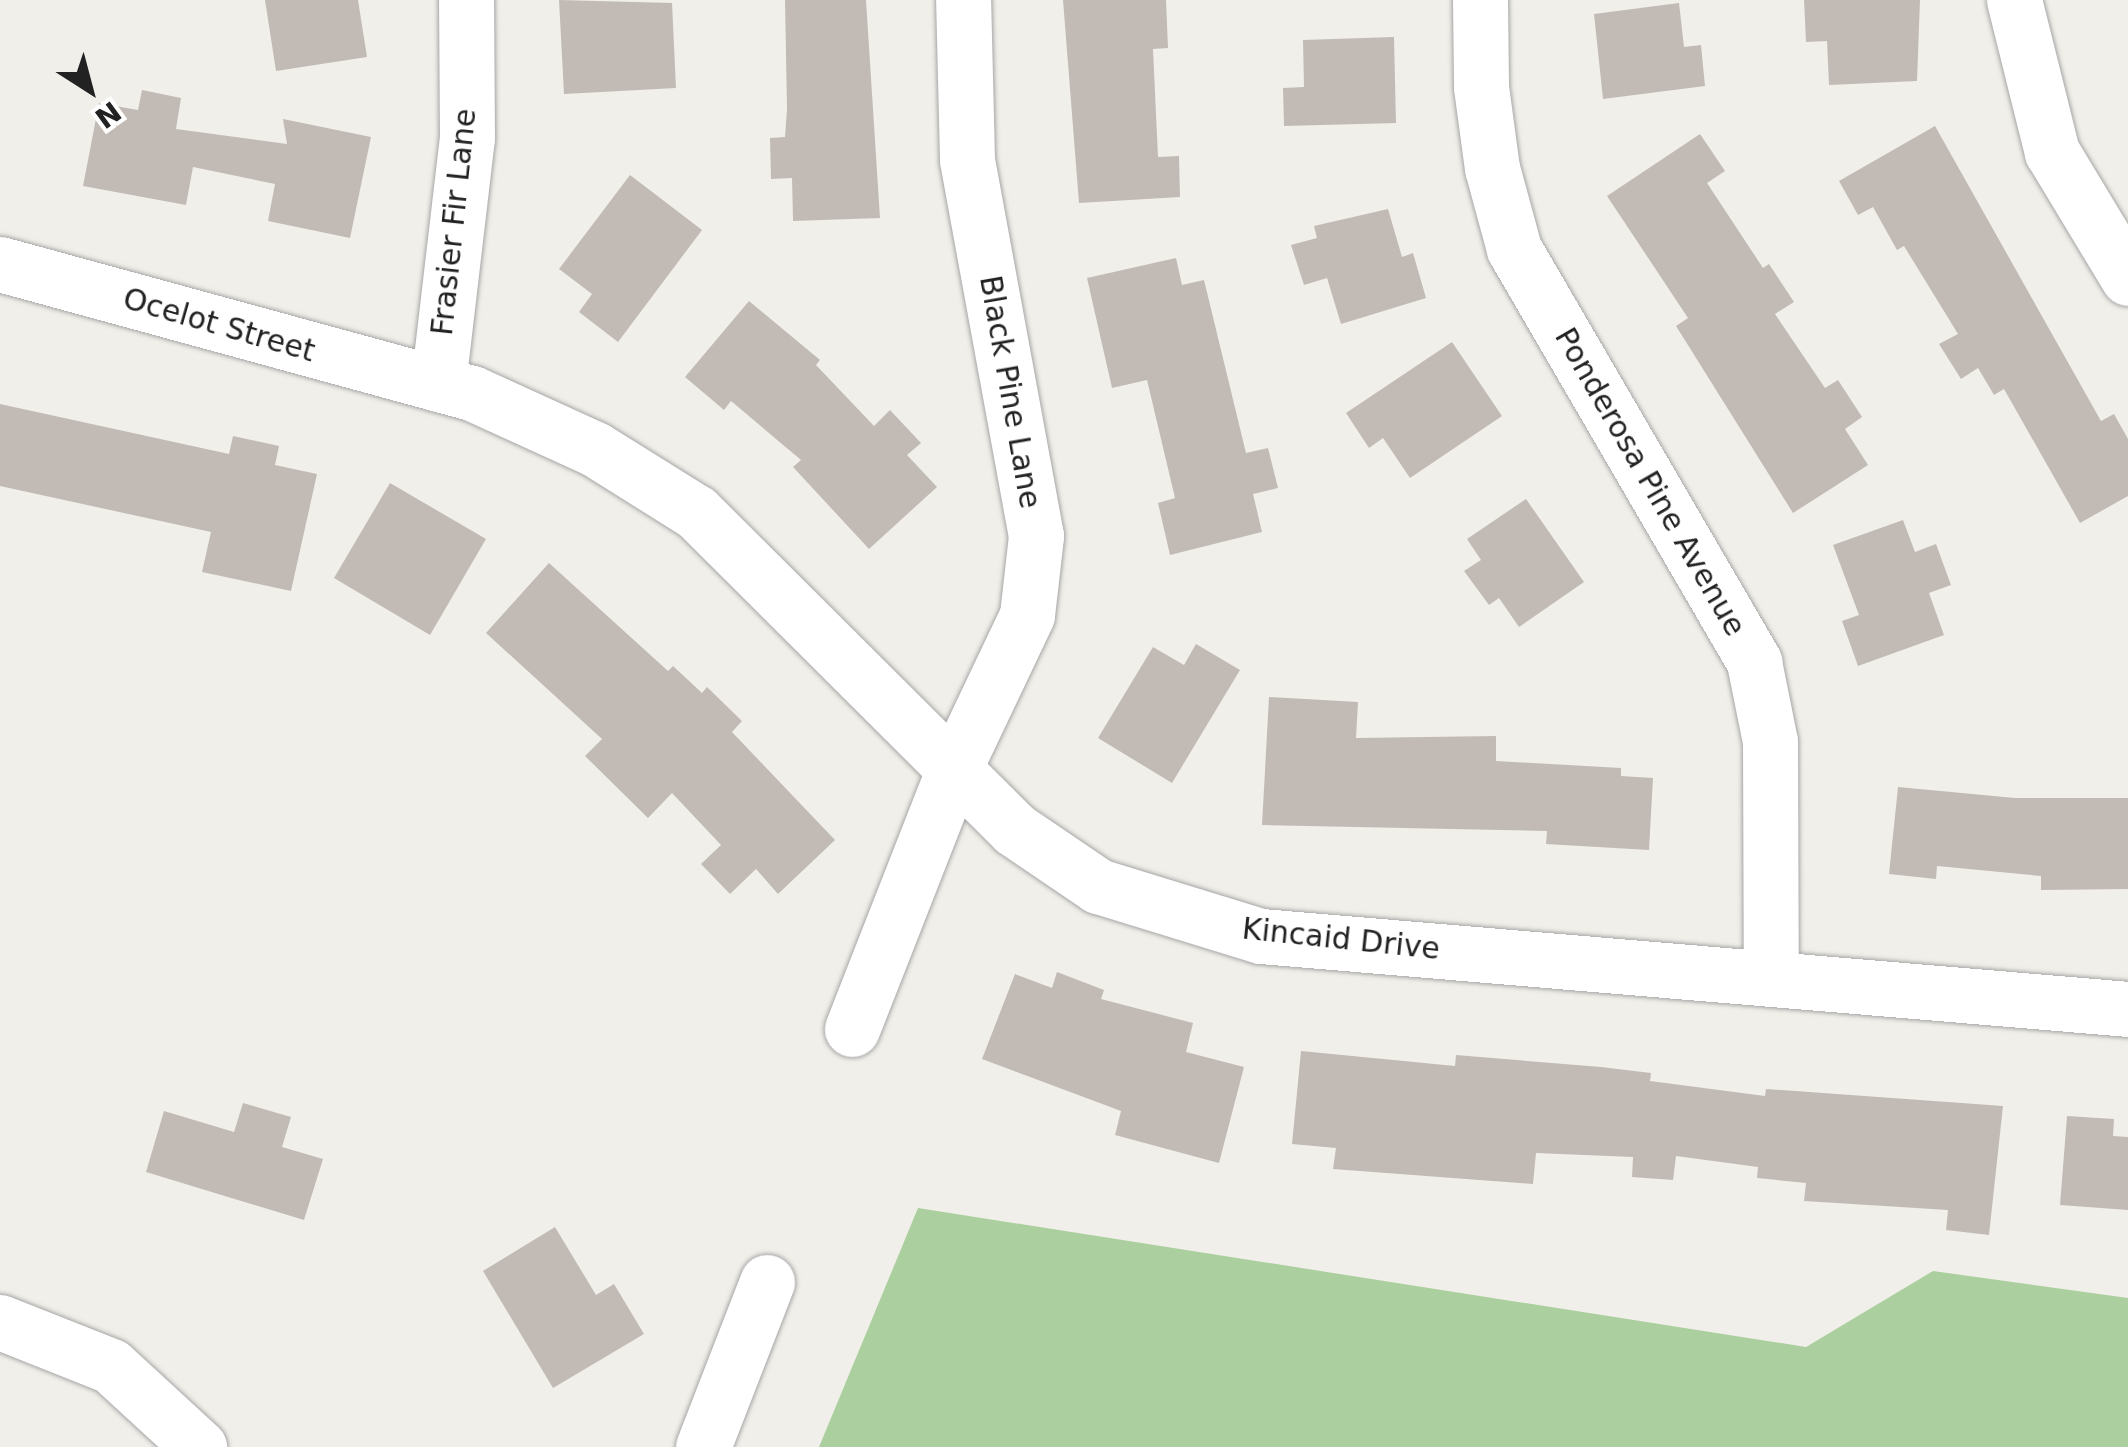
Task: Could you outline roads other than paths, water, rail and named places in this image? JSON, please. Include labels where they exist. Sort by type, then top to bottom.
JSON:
[{"type":"street","name":"Frasier Fir Lane","points":[[438,384],[467,138],[466,0]]},
{"type":"street","name":"Black Pine Lane","points":[[852,1029],[954,768],[1027,614],[1036,536],[968,159],[963,0]]},
{"type":"street","name":"Ponderosa Pine Avenue","points":[[1480,0],[1485,119],[1514,248],[1754,662],[1770,741],[1770,976]]},
{"type":"street","points":[[2014,0],[2052,152],[2128,278]]},
{"type":"street","name":"Ocelot Street","points":[[0,264],[438,384]]},
{"type":"street","name":"Kincaid Drive","points":[[438,384],[595,450],[696,512],[1014,828],[1098,886],[1261,936],[2128,1009]]},
{"type":"street","points":[[703,1447],[766,1282]]},
{"type":"street","points":[[0,1322],[110,1366],[199,1447]]}]
